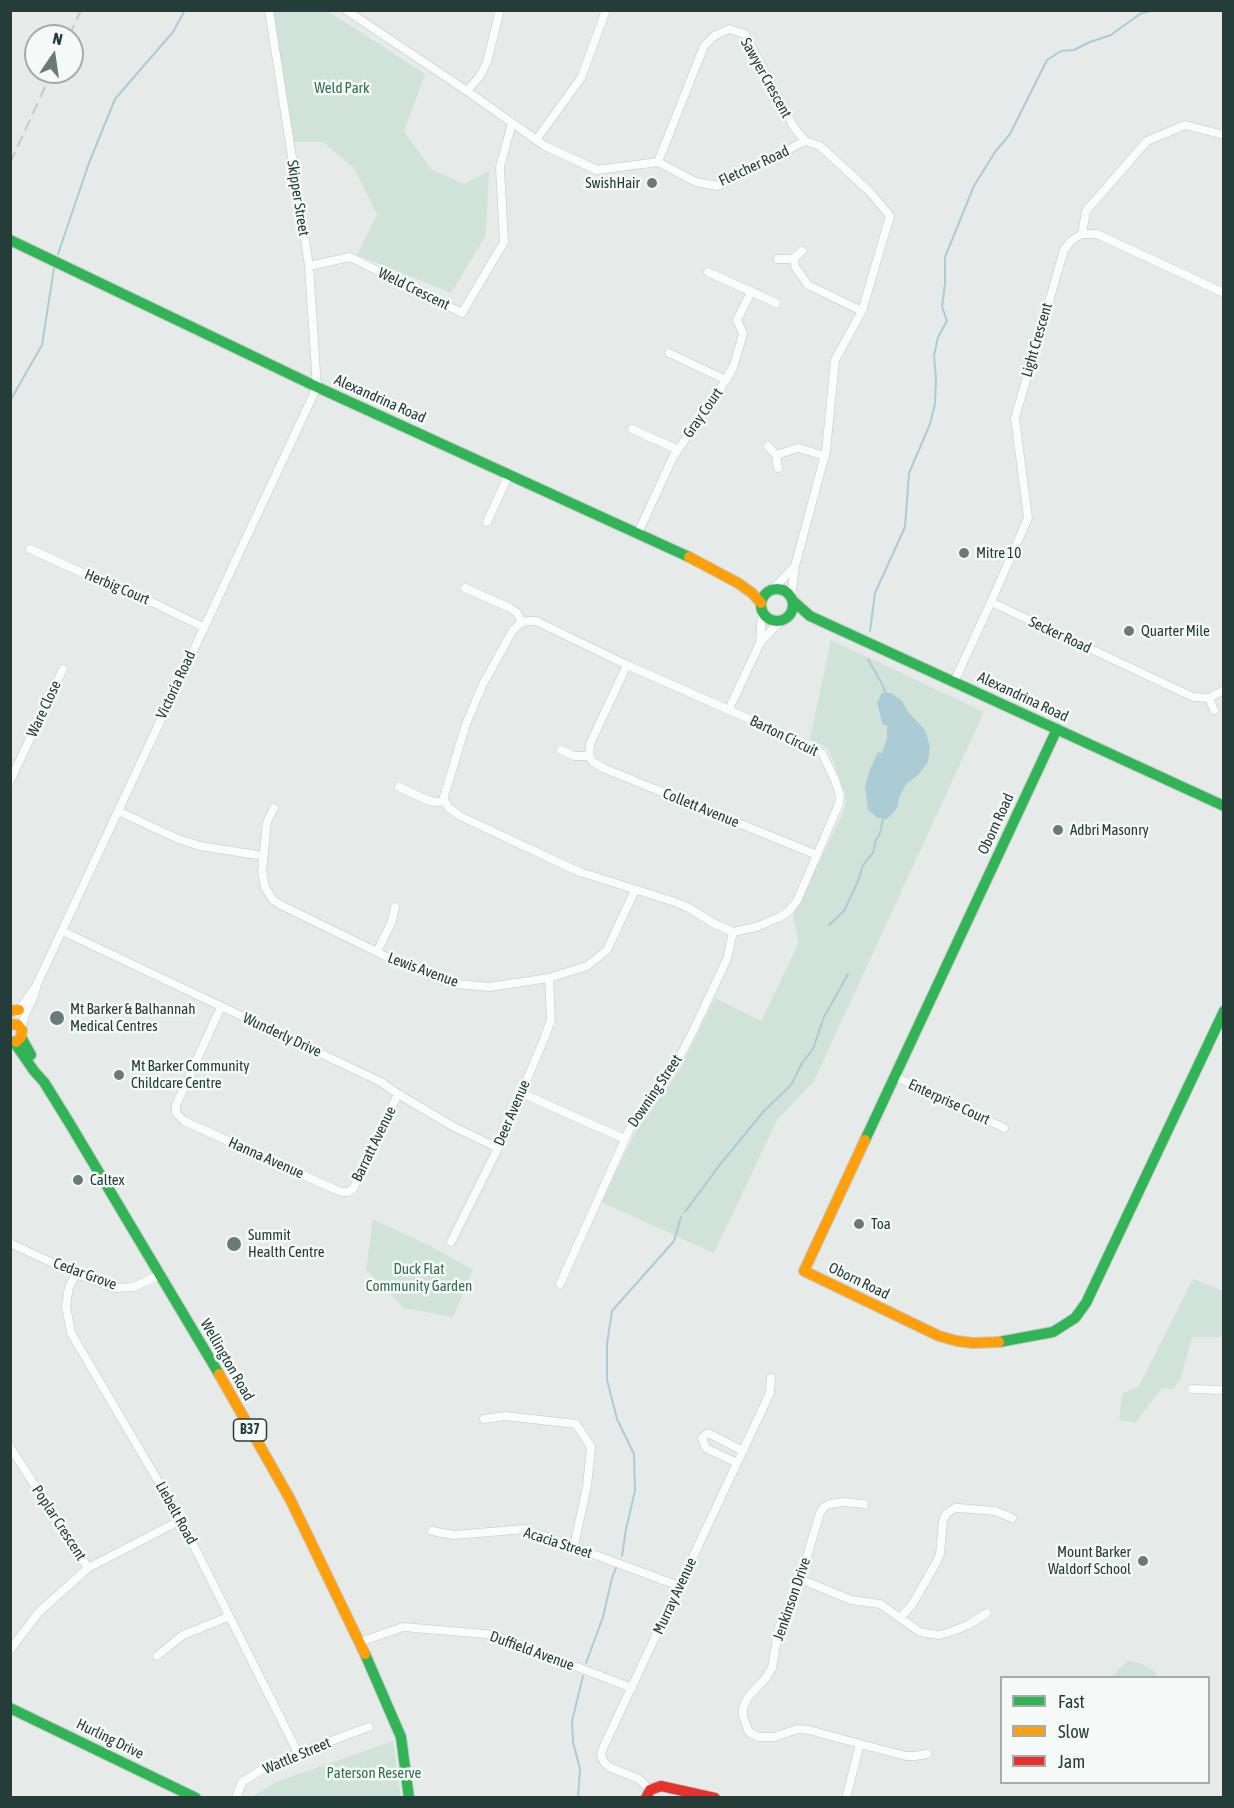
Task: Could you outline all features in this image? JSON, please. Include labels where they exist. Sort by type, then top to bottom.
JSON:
[{"type":"main road","name":"Alexandrina Road","points":[[10,240],[317,387],[700,562],[752,593],[762,607]]},
{"type":"main road","name":"Alexandrina Road","points":[[738,583],[770,591]]},
{"type":"main road","points":[[782,620],[791,613],[792,598],[781,590],[770,591],[765,595],[762,607],[769,619],[782,620],[810,616]]},
{"type":"main road","name":"Alexandrina Road","points":[[792,598],[810,616],[1224,806]]},
{"type":"main road","name":"Oborn Road","points":[[1057,729],[804,1271],[939,1336],[973,1343],[1009,1341],[1053,1332],[1075,1318],[1086,1303],[1224,1011]]},
{"type":"main road","name":"Wellington Road","points":[[13,1036],[18,1055],[24,1057],[45,1082],[290,1499],[360,1642],[401,1737],[409,1797]]},
{"type":"main road","name":"Wellington Road","points":[[13,1036],[44,1077],[45,1082]]},
{"type":"main road","name":"Hurling Drive","points":[[10,1708],[196,1797]]},
{"type":"main road","points":[[648,1793],[663,1786],[715,1797]]},
{"type":"street","name":"Skipper Street","points":[[268,10],[309,266],[317,387]]},
{"type":"street","points":[[346,10],[544,146],[597,170],[658,162]]},
{"type":"street","points":[[467,91],[480,76],[487,62],[500,10]]},
{"type":"street","points":[[536,140],[581,78],[606,10]]},
{"type":"street","name":"Sawyer Crescent","points":[[658,162],[704,46],[714,36],[729,29],[745,34],[793,126],[806,141]]},
{"type":"street","name":"Weld Crescent","points":[[309,266],[350,257],[462,313],[504,242],[500,167],[512,123]]},
{"type":"street","points":[[1224,135],[1185,125],[1147,141],[1086,211],[1082,234],[1097,234],[1224,293]]},
{"type":"street","name":"Fletcher Road","points":[[658,162],[696,182],[718,186],[806,141],[820,146],[870,192],[890,216],[862,311],[835,360],[825,456],[795,566],[792,598]]},
{"type":"street","name":"Light Crescent","points":[[991,603],[1028,518],[1015,418],[1064,249],[1082,234]]},
{"type":"street","points":[[778,259],[793,259],[802,251]]},
{"type":"street","points":[[793,259],[796,268],[808,285],[862,311]]},
{"type":"street","points":[[708,272],[776,303]]},
{"type":"street","name":"Gray Court","points":[[638,533],[673,457],[734,365],[743,334],[737,320],[751,292]]},
{"type":"street","points":[[669,353],[726,380]]},
{"type":"street","name":"Victoria Road","points":[[13,1036],[34,996],[37,984],[317,387]]},
{"type":"street","points":[[632,429],[678,450]]},
{"type":"street","points":[[768,446],[776,455],[778,468]]},
{"type":"street","points":[[776,455],[798,448],[825,456]]},
{"type":"street","points":[[487,522],[509,474]]},
{"type":"street","name":"Herbig Court","points":[[30,549],[203,627]]},
{"type":"street","name":"Fletcher Road","points":[[770,591],[795,566]]},
{"type":"street","points":[[465,588],[510,608],[517,613],[522,622],[513,630],[483,684],[466,724],[447,787],[445,801],[452,811],[562,864],[675,902],[733,932]]},
{"type":"street","points":[[954,681],[991,603]]},
{"type":"street","name":"Secker Road","points":[[991,603],[1193,697],[1209,698]]},
{"type":"street","points":[[760,643],[762,607]]},
{"type":"street","points":[[729,710],[760,643],[782,620]]},
{"type":"street","name":"Barton Circuit","points":[[522,622],[536,621],[627,665],[822,753],[835,780],[840,801],[797,902],[780,917],[756,927],[733,932]]},
{"type":"street","points":[[590,756],[590,744],[627,665]]},
{"type":"street","name":"Ware Close","points":[[10,781],[63,669]]},
{"type":"street","points":[[1214,710],[1209,698],[1224,690]]},
{"type":"street","name":"Collett Avenue","points":[[561,750],[574,756],[590,756],[593,762],[603,768],[817,855]]},
{"type":"street","points":[[399,787],[427,800],[445,801]]},
{"type":"street","name":"Lewis Avenue","points":[[274,808],[267,822],[263,856],[263,881],[273,900],[377,952],[444,981],[489,987],[549,978],[587,966],[607,950],[635,890]]},
{"type":"street","points":[[118,811],[178,839],[200,846],[263,856]]},
{"type":"street","points":[[377,952],[392,921],[395,907]]},
{"type":"street","name":"Wunderly Drive","points":[[62,931],[381,1082],[454,1127],[498,1148]]},
{"type":"street","name":"Downing Street","points":[[560,1284],[625,1138],[641,1111],[672,1072],[727,959],[733,932]]},
{"type":"street","name":"Deer Avenue","points":[[451,1242],[498,1148],[551,1020],[549,978]]},
{"type":"street","name":"Victoria Road","points":[[13,1036],[15,1010],[37,984]]},
{"type":"street","name":"Hanna Avenue","points":[[221,1007],[176,1105],[176,1113],[184,1121],[333,1189],[348,1192]]},
{"type":"street","name":"Enterprise Court","points":[[894,1076],[1004,1128]]},
{"type":"street","points":[[521,1093],[625,1138]]},
{"type":"street","name":"Barratt Avenue","points":[[348,1192],[353,1189],[398,1094]]},
{"type":"street","name":"Cedar Grove","points":[[10,1243],[76,1274],[115,1288],[133,1287],[160,1275]]},
{"type":"street","name":"Liebelt Road","points":[[76,1274],[69,1287],[66,1306],[71,1333],[181,1520],[298,1753]]},
{"type":"street","name":"Murray Avenue","points":[[648,1793],[639,1779],[609,1767],[601,1755],[770,1393],[771,1378]]},
{"type":"street","points":[[1192,1389],[1224,1390]]},
{"type":"street","points":[[484,1419],[505,1416],[576,1424],[591,1447],[587,1486],[574,1546]]},
{"type":"street","points":[[737,1463],[706,1448],[702,1438],[708,1432],[743,1450]]},
{"type":"street","name":"Poplar Crescent","points":[[10,1447],[88,1568]]},
{"type":"street","name":"Jenkinson Drive","points":[[860,1744],[798,1729],[774,1737],[759,1737],[750,1733],[743,1716],[745,1702],[772,1668],[778,1627],[800,1579],[820,1513],[830,1504],[843,1502],[864,1504]]},
{"type":"street","points":[[900,1618],[912,1605],[936,1563],[946,1514],[959,1508],[995,1511],[1012,1518]]},
{"type":"street","points":[[10,1650],[39,1612],[88,1568],[181,1520]]},
{"type":"street","name":"Acacia Street","points":[[432,1531],[454,1535],[525,1529],[679,1586]]},
{"type":"street","points":[[800,1579],[851,1600],[880,1604],[920,1632],[939,1635],[968,1625],[987,1614]]},
{"type":"street","points":[[157,1656],[183,1635],[228,1617]]},
{"type":"street","name":"Duffield Avenue","points":[[360,1642],[403,1628],[485,1634],[632,1688]]},
{"type":"street","name":"Wattle Street","points":[[236,1797],[242,1782],[268,1766],[369,1727]]},
{"type":"street","points":[[846,1797],[860,1744],[906,1756],[927,1754]]},
{"type":"green space","name":"Weld Park","points":[[270,11],[328,11],[425,74],[404,131],[431,169],[464,184],[489,171],[486,235],[451,293],[357,255],[377,215],[354,168],[323,142],[291,142]]},
{"type":"green space","points":[[831,640],[984,712],[814,1081],[777,1120],[714,1253],[601,1202],[637,1129],[678,1073],[715,998],[761,1021],[799,943],[793,916],[846,803],[830,753],[827,748],[810,739]]},
{"type":"green space","name":"Duck Flat Community Garden","points":[[373,1219],[432,1247],[473,1270],[453,1317],[404,1308],[366,1270]]},
{"type":"green space","points":[[1193,1279],[1223,1291],[1223,1337],[1192,1337],[1181,1378],[1173,1389],[1162,1388],[1135,1423],[1119,1420],[1122,1394],[1139,1386]]},
{"type":"green space","points":[[1127,1661],[1140,1663],[1154,1670],[1156,1676],[1112,1676]]},
{"type":"green space","name":"Paterson Reserve","points":[[393,1741],[401,1797],[254,1797],[276,1782]]},
{"type":"water","points":[[891,693],[902,701],[908,712],[925,730],[930,746],[928,762],[918,775],[906,784],[897,808],[887,819],[878,818],[868,810],[865,787],[870,769],[878,752],[882,753],[887,738],[887,725],[883,725],[877,703],[881,694]]},
{"type":"waterway","points":[[58,254],[89,163],[115,99],[173,32],[185,10]]},
{"type":"waterway","points":[[870,631],[875,593],[905,527],[909,473],[930,424],[935,404],[934,356],[938,337],[947,321],[942,307],[945,257],[974,186],[995,152],[1010,134],[1047,60],[1061,51],[1074,50],[1111,35],[1140,14],[1153,10]]},
{"type":"waterway","points":[[10,401],[42,345],[54,268]]},
{"type":"waterway","points":[[868,659],[885,692]]},
{"type":"waterway","points":[[829,925],[844,911],[863,865],[873,853],[883,819]]},
{"type":"waterway","points":[[685,1212],[764,1111],[791,1085],[802,1063],[813,1049],[824,1017],[848,974]]},
{"type":"waterway","points":[[622,1556],[635,1491],[634,1454],[617,1419],[607,1380],[607,1344],[612,1311],[674,1241],[681,1217]]},
{"type":"waterway","points":[[586,1663],[603,1617],[616,1568]]},
{"type":"waterway","points":[[578,1798],[580,1769],[573,1742],[572,1721],[583,1676]]},
{"type":"railway","points":[[75,24],[81,10]]},
{"type":"railway","points":[[10,163],[46,84]]},
{"type":"traffic: fast","points":[[10,240],[317,387],[689,557]]},
{"type":"traffic: fast","points":[[777,589],[788,594],[793,605],[788,616],[777,621],[766,616],[761,605],[766,594],[777,589]]},
{"type":"traffic: fast","points":[[792,600],[810,616],[1224,806]]},
{"type":"traffic: fast","points":[[865,1140],[1057,729]]},
{"type":"traffic: fast","points":[[999,1342],[1053,1332],[1075,1318],[1086,1303],[1224,1011]]},
{"type":"traffic: fast","points":[[21,1037],[31,1055]]},
{"type":"traffic: fast","points":[[14,1042],[44,1082],[70,1124],[219,1374]]},
{"type":"traffic: fast","points":[[365,1654],[401,1737],[409,1798]]},
{"type":"traffic: fast","points":[[10,1708],[196,1798]]},
{"type":"traffic: slow","points":[[689,557],[738,583],[761,603]]},
{"type":"traffic: slow","points":[[10,1011],[19,1010]]},
{"type":"traffic: slow","points":[[10,1024],[18,1025],[22,1030],[21,1037],[16,1042]]},
{"type":"traffic: slow","points":[[865,1140],[804,1271],[939,1336],[973,1343],[999,1342]]},
{"type":"traffic: slow","points":[[219,1374],[290,1499],[365,1654]]},
{"type":"traffic: jam","points":[[646,1798],[650,1790],[661,1786],[715,1798]]},
{"type":"place","name":"SwishHair","points":[[652,183]]},
{"type":"place","name":"Mitre 10","points":[[964,553]]},
{"type":"place","name":"Quarter Mile","points":[[1129,631]]},
{"type":"place","name":"Adbri Masonry","points":[[1058,830]]},
{"type":"place","name":"Mt Barker & Balhannah Medical Centres","points":[[57,1018]]},
{"type":"place","name":"Mt Barker Community Childcare Centre","points":[[119,1075]]},
{"type":"place","name":"Caltex","points":[[78,1180]]},
{"type":"place","name":"Toa","points":[[859,1224]]},
{"type":"place","name":"Summit Health Centre","points":[[234,1244]]},
{"type":"place","name":"Mount Barker Waldorf School","points":[[1143,1561]]}]
